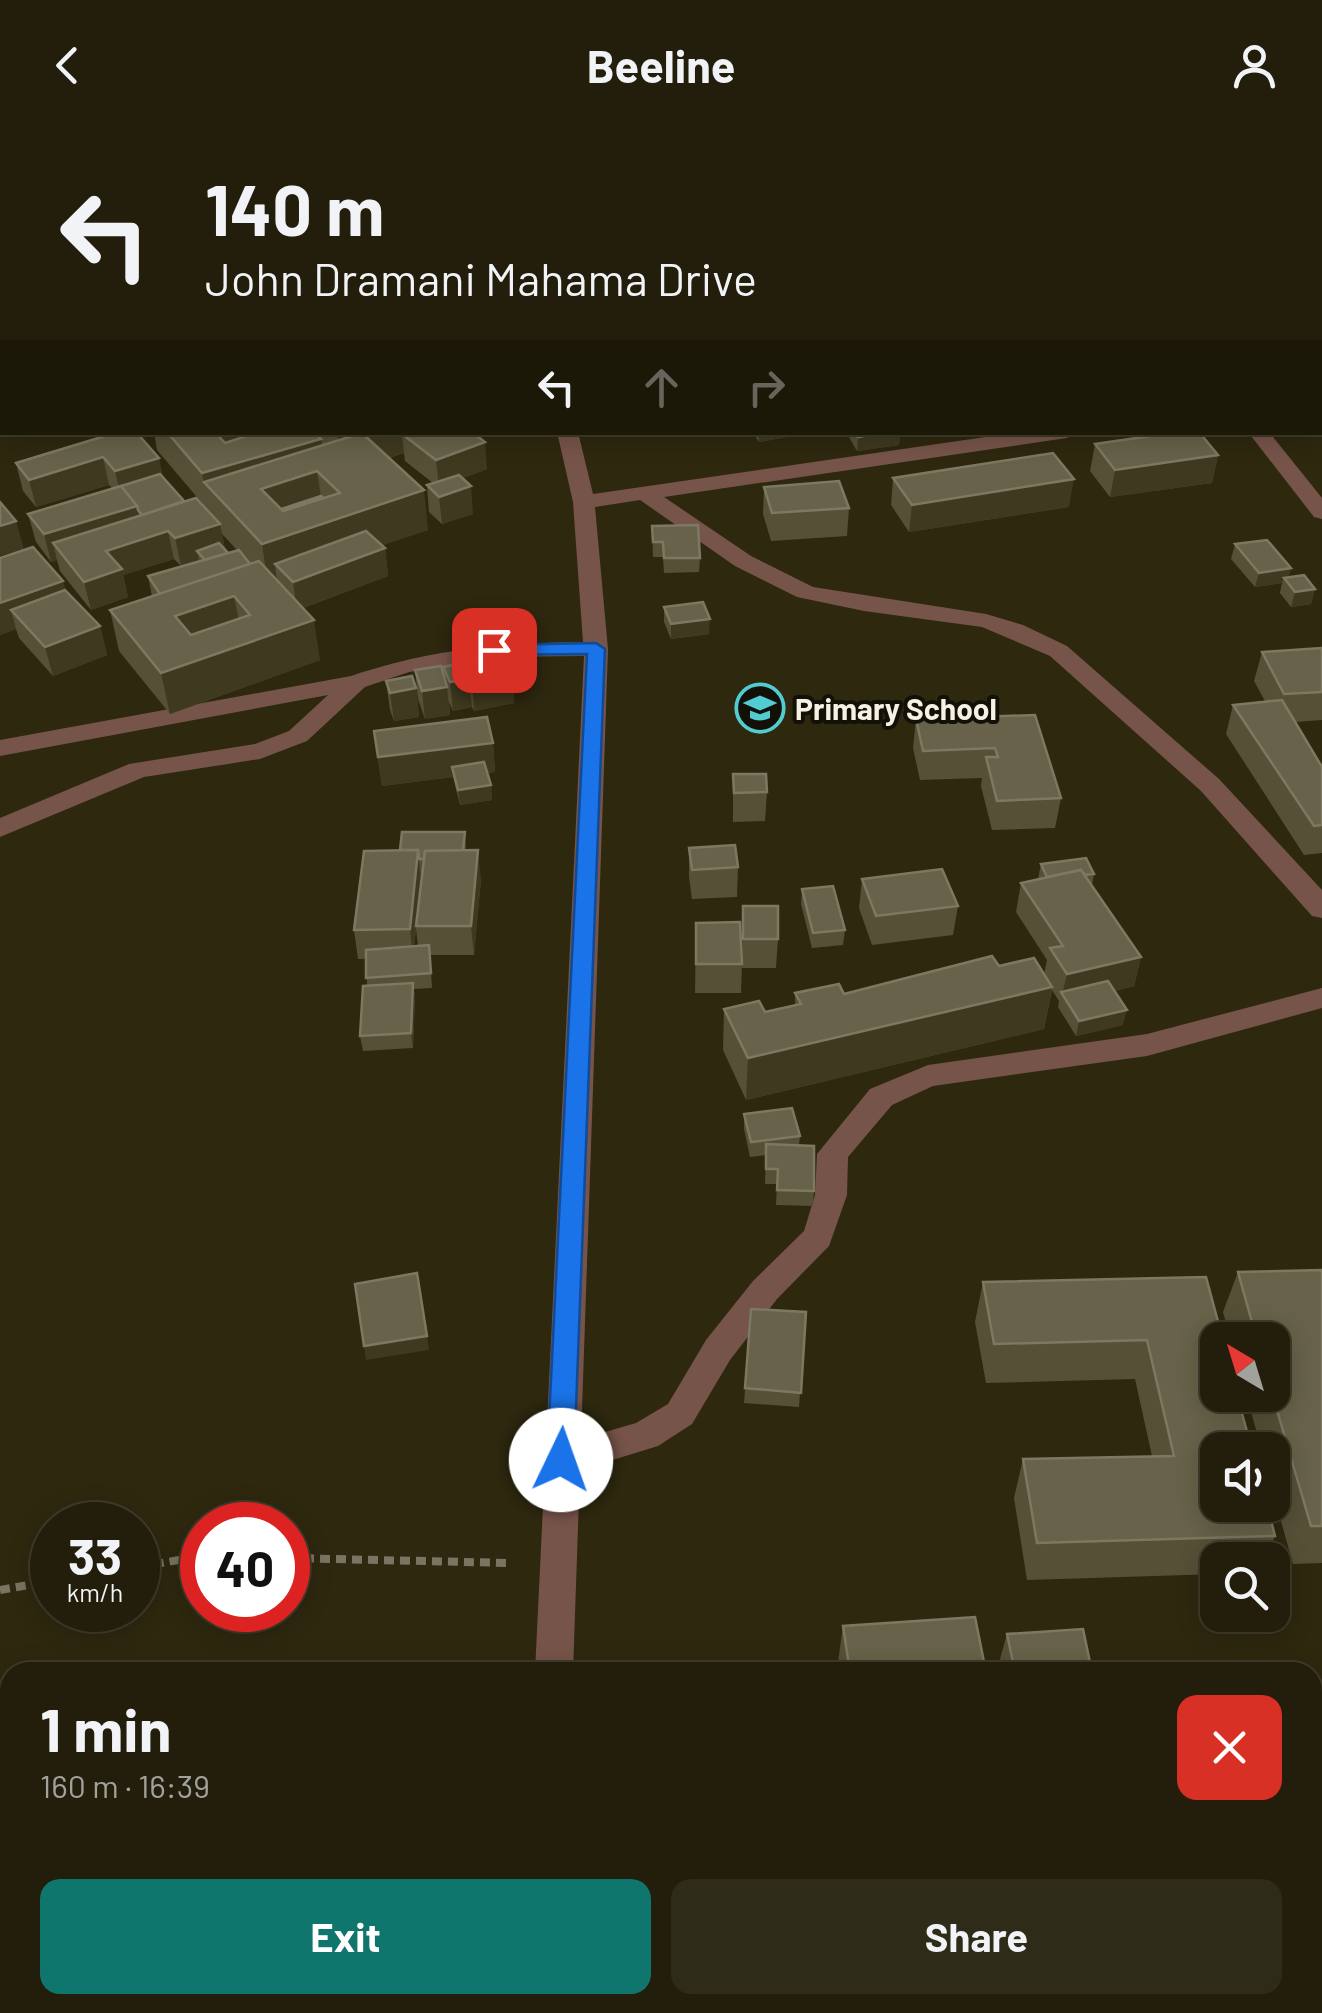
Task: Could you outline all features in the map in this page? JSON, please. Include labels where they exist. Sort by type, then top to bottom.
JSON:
[{"type":"street","points":[[554,1662],[596,649],[584,502],[568,435]]},
{"type":"street","points":[[584,502],[1046,435]]},
{"type":"street","points":[[1260,435],[1322,512]]},
{"type":"street","points":[[643,493],[764,572],[803,591],[856,604],[931,611],[1010,629],[1041,641],[1082,668],[1208,783],[1322,910]]},
{"type":"street","points":[[0,748],[356,682],[404,666],[494,650],[596,649]]},
{"type":"street","points":[[0,828],[138,770],[260,752],[298,736],[356,682]]},
{"type":"street","points":[[561,1460],[646,1435],[680,1414],[718,1350],[753,1305],[818,1237],[831,1195],[833,1154],[881,1097],[928,1076],[1147,1045],[1322,998]]},
{"type":"path","points":[[310,1559],[556,1565]]},
{"type":"path","points":[[0,1590],[30,1585]]},
{"type":"building","points":[[108,435],[139,435],[159,458],[115,471],[103,457],[29,480],[16,463]]},
{"type":"building","points":[[170,435],[218,435],[225,443],[250,435],[317,435],[321,439],[202,473]]},
{"type":"building","points":[[364,435],[424,490],[262,544],[204,482]],"holes":[[[317,471],[340,493],[283,511],[261,489]]]},
{"type":"building","points":[[403,435],[476,435],[485,442],[436,460]]},
{"type":"building","points":[[1157,435],[1201,435],[1218,455],[1115,470],[1095,444]]},
{"type":"building","points":[[1053,453],[1074,479],[912,505],[893,478]]},
{"type":"building","points":[[160,474],[184,501],[142,515],[121,486]]},
{"type":"building","points":[[459,475],[471,486],[439,497],[427,485]]},
{"type":"building","points":[[839,481],[849,508],[772,513],[764,487]]},
{"type":"building","points":[[121,486],[137,506],[44,534],[28,514]]},
{"type":"building","points":[[321,496],[323,498],[281,509]]},
{"type":"building","points":[[196,498],[220,524],[175,538],[168,531],[106,551],[122,569],[84,582],[53,543]]},
{"type":"building","points":[[0,502],[16,521],[0,526]]},
{"type":"building","points":[[698,525],[700,558],[664,558],[663,542],[653,542],[652,526]]},
{"type":"building","points":[[366,531],[385,548],[293,582],[275,564]]},
{"type":"building","points":[[1267,540],[1291,568],[1259,573],[1235,544]]},
{"type":"building","points":[[219,543],[228,553],[205,560],[197,551]]},
{"type":"building","points":[[33,547],[63,581],[0,603],[0,558]]},
{"type":"building","points":[[239,550],[250,564],[160,594],[148,576]]},
{"type":"building","points":[[259,561],[314,620],[161,673],[110,610]],"holes":[[[234,596],[250,615],[191,635],[175,616]]]},
{"type":"building","points":[[1304,575],[1315,589],[1295,592],[1284,578]]},
{"type":"building","points":[[65,590],[100,626],[45,647],[11,610]]},
{"type":"building","points":[[703,602],[710,619],[671,624],[664,607]]},
{"type":"building","points":[[1322,648],[1322,692],[1284,694],[1262,652]]},
{"type":"building","points":[[503,654],[513,674],[450,682],[443,667]]},
{"type":"building","points":[[441,666],[447,687],[422,691],[415,670]]},
{"type":"building","points":[[412,676],[416,688],[390,693],[386,681]]},
{"type":"building","points":[[1282,700],[1322,767],[1322,825],[1314,826],[1233,705]]},
{"type":"building","points":[[1035,715],[1061,798],[997,801],[986,757],[998,757],[995,748],[923,751],[916,719]]},
{"type":"building","points":[[487,717],[493,743],[378,757],[374,731]]},
{"type":"building","points":[[484,762],[491,785],[458,790],[452,767]]},
{"type":"building","points":[[733,774],[766,774],[767,792],[734,793]]},
{"type":"building","points":[[402,832],[465,832],[463,850],[425,851],[424,859],[419,859],[418,850],[400,850]]},
{"type":"building","points":[[735,845],[738,867],[692,870],[689,848]]},
{"type":"building","points":[[418,850],[410,929],[354,930],[364,851]]},
{"type":"building","points":[[478,850],[471,926],[416,926],[425,851]]},
{"type":"building","points":[[1086,858],[1094,874],[1085,875],[1081,870],[1047,877],[1041,864]]},
{"type":"building","points":[[942,869],[958,906],[876,916],[862,879]]},
{"type":"building","points":[[1081,870],[1141,957],[1067,974],[1050,948],[1063,946],[1021,883]]},
{"type":"building","points":[[833,886],[845,930],[813,933],[802,889]]},
{"type":"building","points":[[743,906],[778,906],[778,939],[743,939]]},
{"type":"building","points":[[740,922],[742,964],[696,964],[696,923]]},
{"type":"building","points":[[429,945],[431,973],[366,978],[366,950]]},
{"type":"building","points":[[992,956],[999,966],[1034,958],[1052,987],[748,1058],[724,1009],[759,1001],[765,1012],[801,1004],[795,993],[839,984],[844,994]]},
{"type":"building","points":[[1108,981],[1127,1010],[1079,1021],[1061,992]]},
{"type":"building","points":[[413,983],[411,1033],[360,1036],[363,986]]},
{"type":"building","points":[[792,1108],[800,1136],[751,1142],[744,1114]]},
{"type":"building","points":[[766,1144],[814,1146],[814,1191],[777,1190],[778,1169],[766,1169]]},
{"type":"building","points":[[1322,1270],[1322,1526],[1311,1526],[1290,1454],[1290,1432],[1283,1432],[1278,1412],[1290,1412],[1290,1322],[1252,1322],[1238,1272]]},
{"type":"building","points":[[417,1273],[427,1336],[364,1346],[355,1284]]},
{"type":"building","points":[[1206,1277],[1218,1322],[1200,1322],[1200,1412],[1242,1412],[1247,1432],[1200,1432],[1200,1522],[1271,1522],[1275,1536],[1037,1543],[1023,1459],[1174,1456],[1147,1340],[994,1344],[983,1282]]},
{"type":"building","points":[[751,1309],[806,1312],[801,1393],[745,1388]]},
{"type":"building","points":[[975,1617],[984,1662],[848,1662],[843,1626]]},
{"type":"building","points":[[1083,1629],[1090,1662],[1013,1662],[1007,1634]]},
{"type":"place","name":"Primary School","points":[[760,708]]},
{"type":"route","points":[[494,650],[596,649],[561,1460]]}]
